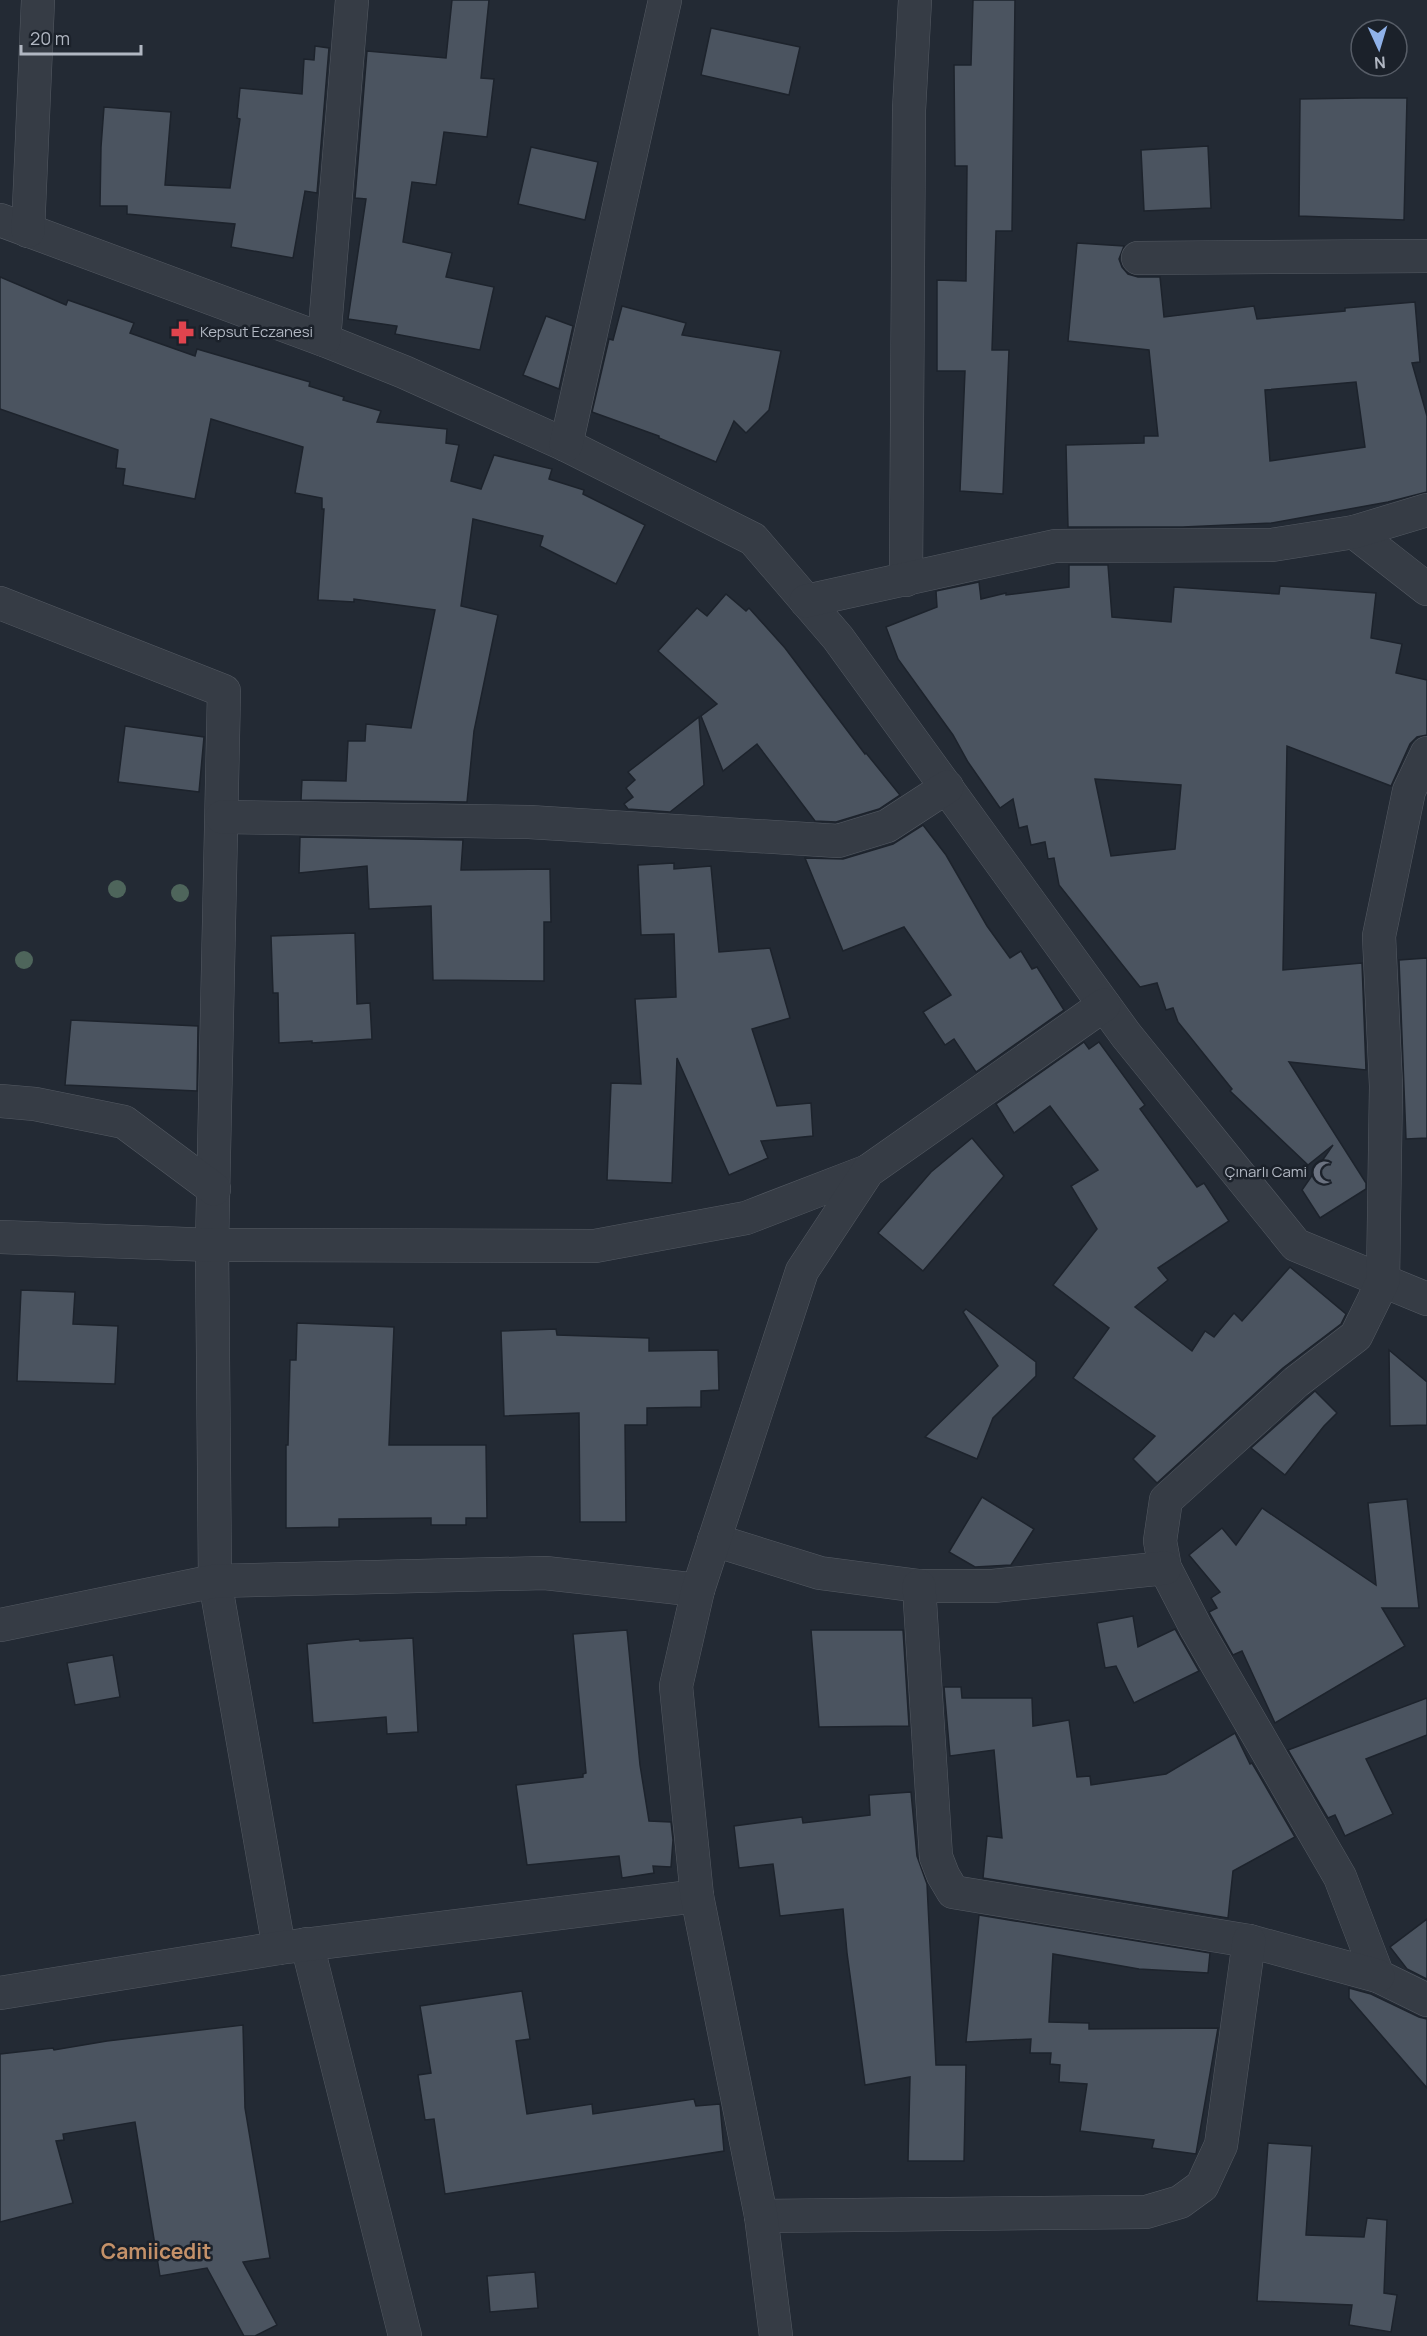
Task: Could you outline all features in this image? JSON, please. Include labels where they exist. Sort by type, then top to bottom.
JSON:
[{"type":"street","points":[[38,0],[14,225],[404,372],[566,445],[753,539],[838,638],[1104,1005],[1296,1245],[1427,1299]]},
{"type":"street","points":[[324,340],[352,0]]},
{"type":"street","points":[[566,445],[665,0]]},
{"type":"street","points":[[906,580],[909,110],[915,0]]},
{"type":"street","points":[[1138,258],[1427,256]]},
{"type":"street","points":[[806,601],[1055,546],[1272,544],[1354,531],[1427,510]]},
{"type":"street","points":[[1354,531],[1427,589]]},
{"type":"street","points":[[0,603],[224,692],[212,1245],[215,1581],[293,1946],[405,2336]]},
{"type":"street","points":[[1378,1976],[1340,1877],[1196,1628],[1165,1568],[1160,1541],[1166,1500],[1296,1382],[1356,1336],[1383,1281],[1386,1086],[1379,936],[1409,791],[1427,753]]},
{"type":"street","points":[[222,817],[529,822],[838,841],[887,826],[947,788]]},
{"type":"street","points":[[0,1237],[212,1245],[595,1246],[746,1218],[868,1171],[1104,1005]]},
{"type":"street","points":[[0,1101],[34,1104],[124,1122],[214,1189]]},
{"type":"street","points":[[776,2336],[761,2216],[697,1896],[676,1686],[698,1590],[801,1271],[868,1171]]},
{"type":"street","points":[[714,1540],[820,1573],[919,1586],[993,1586],[1165,1568]]},
{"type":"street","points":[[0,1625],[215,1581],[544,1573],[698,1590]]},
{"type":"street","points":[[919,1586],[936,1857],[953,1893],[1249,1941],[1378,1976],[1427,2000]]},
{"type":"street","points":[[0,1993],[293,1946],[697,1896]]},
{"type":"street","points":[[761,2216],[1146,2212],[1180,2202],[1202,2186],[1221,2145],[1249,1941]]},
{"type":"building","points":[[452,0],[489,0],[481,78],[494,79],[487,137],[444,132],[436,185],[412,182],[403,242],[452,253],[446,277],[494,287],[480,350],[395,334],[397,326],[348,319],[366,199],[355,198],[367,51],[446,58]]},
{"type":"building","points":[[973,0],[1015,0],[1012,231],[996,231],[992,350],[1009,350],[1003,494],[960,491],[965,371],[937,371],[937,280],[966,281],[967,166],[955,166],[954,65],[971,65]]},
{"type":"building","points":[[711,28],[800,47],[789,95],[701,75]]},
{"type":"building","points":[[315,46],[329,48],[317,193],[305,191],[293,258],[231,247],[235,224],[127,214],[127,206],[100,206],[104,107],[171,112],[165,185],[230,188],[240,119],[237,118],[240,88],[302,94],[304,59],[314,60]]},
{"type":"building","points":[[1407,98],[1404,220],[1299,216],[1300,99]]},
{"type":"building","points":[[1208,146],[1211,208],[1144,211],[1141,150]]},
{"type":"building","points":[[531,147],[598,162],[585,220],[518,204]]},
{"type":"building","points":[[1077,243],[1124,246],[1119,259],[1128,274],[1138,277],[1160,277],[1164,317],[1254,306],[1257,319],[1415,302],[1420,362],[1412,363],[1427,416],[1427,492],[1388,502],[1272,523],[1183,527],[1068,527],[1066,445],[1144,443],[1144,436],[1158,436],[1149,350],[1068,341]],"holes":[[[1356,382],[1365,447],[1270,461],[1265,390]]]},
{"type":"building","points":[[0,277],[66,305],[68,300],[134,323],[130,333],[195,356],[197,349],[310,382],[309,386],[344,397],[343,400],[381,411],[377,422],[447,429],[446,443],[459,445],[451,481],[481,489],[494,455],[552,469],[549,479],[584,490],[583,494],[645,525],[616,584],[540,546],[543,536],[473,519],[461,606],[498,615],[474,731],[467,802],[301,800],[302,780],[346,781],[348,741],[365,741],[366,724],[411,728],[435,610],[354,599],[354,602],[318,600],[324,509],[322,509],[322,498],[295,493],[303,447],[211,419],[195,499],[123,485],[125,469],[116,468],[118,450],[0,409]]},
{"type":"building","points":[[622,306],[686,323],[682,335],[781,351],[769,410],[746,433],[734,421],[716,462],[659,438],[659,436],[592,412],[609,339],[613,340]]},
{"type":"building","points":[[546,316],[573,326],[559,389],[523,375]]},
{"type":"building","points":[[1069,565],[1108,565],[1112,617],[1171,622],[1174,587],[1279,594],[1280,586],[1376,593],[1371,638],[1402,644],[1396,673],[1427,680],[1427,735],[1417,737],[1410,744],[1391,786],[1287,746],[1283,970],[1362,963],[1366,1070],[1289,1062],[1366,1183],[1366,1189],[1320,1218],[1302,1190],[1333,1145],[1308,1165],[1230,1091],[1232,1089],[1178,1022],[1173,1008],[1166,1010],[1157,983],[1140,987],[1059,885],[1054,858],[1048,859],[1045,842],[1031,845],[1027,826],[1019,828],[1013,799],[1000,808],[968,762],[953,735],[898,659],[886,627],[937,607],[936,591],[979,582],[981,599],[1006,593],[1006,595],[1069,587]],"holes":[[[1095,779],[1181,785],[1175,849],[1111,856]]]},
{"type":"building","points":[[726,594],[746,611],[749,608],[785,648],[865,754],[900,795],[879,809],[836,822],[815,821],[757,744],[723,771],[701,716],[717,704],[658,651],[697,608],[707,616]]},
{"type":"building","points":[[699,717],[704,785],[670,812],[628,809],[624,804],[633,797],[626,788],[635,780],[628,772]]},
{"type":"building","points":[[125,726],[204,737],[199,792],[118,782]]},
{"type":"building","points":[[923,825],[946,855],[987,926],[1010,958],[1021,951],[1032,969],[1037,967],[1064,1010],[976,1072],[954,1039],[945,1045],[923,1012],[951,995],[904,927],[843,951],[805,858],[843,859],[893,844]]},
{"type":"building","points":[[300,837],[463,840],[461,870],[550,869],[551,922],[544,922],[544,981],[433,980],[431,906],[369,909],[367,866],[299,873]]},
{"type":"building","points":[[674,863],[674,869],[711,866],[719,952],[770,948],[790,1018],[752,1029],[777,1106],[811,1103],[813,1136],[761,1141],[768,1158],[729,1175],[677,1058],[672,1183],[607,1180],[611,1083],[641,1084],[635,999],[676,997],[674,934],[641,935],[638,865]]},
{"type":"building","points":[[355,933],[357,1004],[370,1003],[372,1039],[279,1043],[278,993],[273,993],[271,936]]},
{"type":"building","points":[[1427,958],[1427,1138],[1406,1139],[1399,960]]},
{"type":"building","points":[[71,1020],[198,1026],[197,1091],[65,1085]]},
{"type":"building","points":[[1084,1042],[1089,1049],[1099,1042],[1145,1105],[1140,1109],[1197,1187],[1204,1183],[1229,1221],[1158,1268],[1168,1280],[1135,1307],[1192,1351],[1205,1331],[1214,1337],[1234,1313],[1242,1321],[1290,1267],[1346,1314],[1341,1324],[1283,1368],[1157,1483],[1133,1459],[1155,1436],[1073,1378],[1109,1328],[1053,1285],[1097,1229],[1071,1186],[1098,1170],[1050,1106],[1014,1133],[996,1104]]},
{"type":"building","points":[[972,1138],[1004,1176],[923,1271],[878,1233],[931,1172]]},
{"type":"building","points":[[21,1290],[75,1292],[73,1324],[118,1326],[115,1384],[17,1381]]},
{"type":"building","points":[[966,1309],[1036,1362],[1036,1376],[993,1418],[977,1459],[925,1437],[998,1366],[963,1312]]},
{"type":"building","points":[[297,1323],[394,1327],[389,1445],[486,1445],[487,1518],[466,1518],[466,1525],[431,1525],[431,1518],[339,1519],[339,1527],[286,1528],[286,1445],[288,1445],[290,1360],[296,1360]]},
{"type":"building","points":[[556,1329],[557,1335],[649,1338],[649,1351],[718,1350],[719,1390],[701,1391],[701,1407],[647,1408],[647,1425],[625,1425],[626,1522],[580,1522],[579,1413],[504,1416],[501,1331]]},
{"type":"building","points":[[1389,1350],[1427,1382],[1427,1425],[1390,1426]]},
{"type":"building","points":[[1315,1391],[1337,1413],[1285,1475],[1251,1448]]},
{"type":"building","points":[[982,1497],[1034,1529],[1011,1565],[975,1567],[949,1552]]},
{"type":"building","points":[[1407,1499],[1419,1608],[1382,1608],[1405,1646],[1275,1723],[1242,1651],[1233,1655],[1209,1612],[1217,1608],[1211,1598],[1220,1592],[1189,1555],[1222,1528],[1236,1545],[1262,1508],[1376,1585],[1368,1503]]},
{"type":"building","points":[[1133,1616],[1138,1647],[1175,1629],[1199,1671],[1134,1703],[1116,1666],[1105,1668],[1097,1623]]},
{"type":"building","points":[[627,1630],[640,1765],[649,1821],[671,1822],[673,1840],[671,1867],[653,1866],[654,1873],[622,1878],[619,1856],[527,1865],[516,1785],[583,1777],[586,1773],[573,1634]]},
{"type":"building","points":[[811,1630],[903,1630],[909,1726],[819,1727]]},
{"type":"building","points":[[413,1638],[418,1732],[387,1734],[386,1717],[313,1723],[307,1644],[359,1639],[360,1641]]},
{"type":"building","points":[[113,1655],[120,1697],[75,1705],[67,1663]]},
{"type":"building","points":[[944,1687],[961,1687],[962,1698],[1032,1698],[1033,1726],[1069,1720],[1077,1777],[1090,1776],[1091,1785],[1166,1774],[1235,1733],[1250,1764],[1252,1763],[1295,1837],[1233,1871],[1228,1918],[983,1878],[987,1836],[1002,1838],[994,1750],[950,1756]]},
{"type":"building","points":[[1427,1698],[1427,1735],[1366,1759],[1393,1814],[1345,1836],[1335,1815],[1328,1818],[1288,1750]]},
{"type":"building","points":[[911,1792],[917,1856],[927,1884],[936,2065],[966,2065],[964,2161],[908,2161],[910,2077],[865,2085],[843,1909],[780,1916],[773,1864],[739,1868],[734,1826],[802,1817],[803,1823],[870,1815],[869,1795]]},
{"type":"building","points":[[979,1915],[1210,1953],[1208,1973],[1139,1969],[1053,1954],[1049,2022],[1089,2023],[1089,2029],[1218,2028],[1196,2154],[1152,2148],[1154,2140],[1080,2131],[1087,2084],[1059,2082],[1060,2065],[1050,2064],[1051,2053],[1030,2053],[1031,2039],[966,2042]]},
{"type":"building","points":[[1427,1919],[1427,1979],[1407,1969],[1390,1947]]},
{"type":"building","points":[[1349,1988],[1371,1994],[1427,2019],[1427,2088],[1349,1998]]},
{"type":"building","points":[[522,1991],[530,2039],[516,2041],[527,2114],[592,2104],[593,2114],[694,2099],[696,2106],[720,2104],[724,2151],[445,2194],[434,2119],[425,2120],[418,2075],[431,2073],[420,2006]]},
{"type":"building","points":[[243,2025],[245,2108],[270,2258],[243,2262],[277,2325],[255,2336],[244,2336],[207,2268],[160,2276],[135,2122],[63,2134],[64,2140],[56,2141],[73,2203],[0,2222],[0,2054],[53,2048],[54,2050],[107,2041]]},
{"type":"building","points":[[1268,2143],[1312,2146],[1306,2235],[1364,2237],[1367,2218],[1387,2220],[1384,2293],[1397,2295],[1391,2332],[1349,2325],[1352,2305],[1257,2301]]},
{"type":"building","points":[[535,2272],[538,2308],[490,2312],[487,2276]]},
{"type":"place","name":"Kepsut Eczanesi","points":[[182,332]]},
{"type":"place","name":"Çınarlı Cami","points":[[1325,1172]]},
{"type":"district","name":"Camiicedit","points":[[156,2252]]}]
